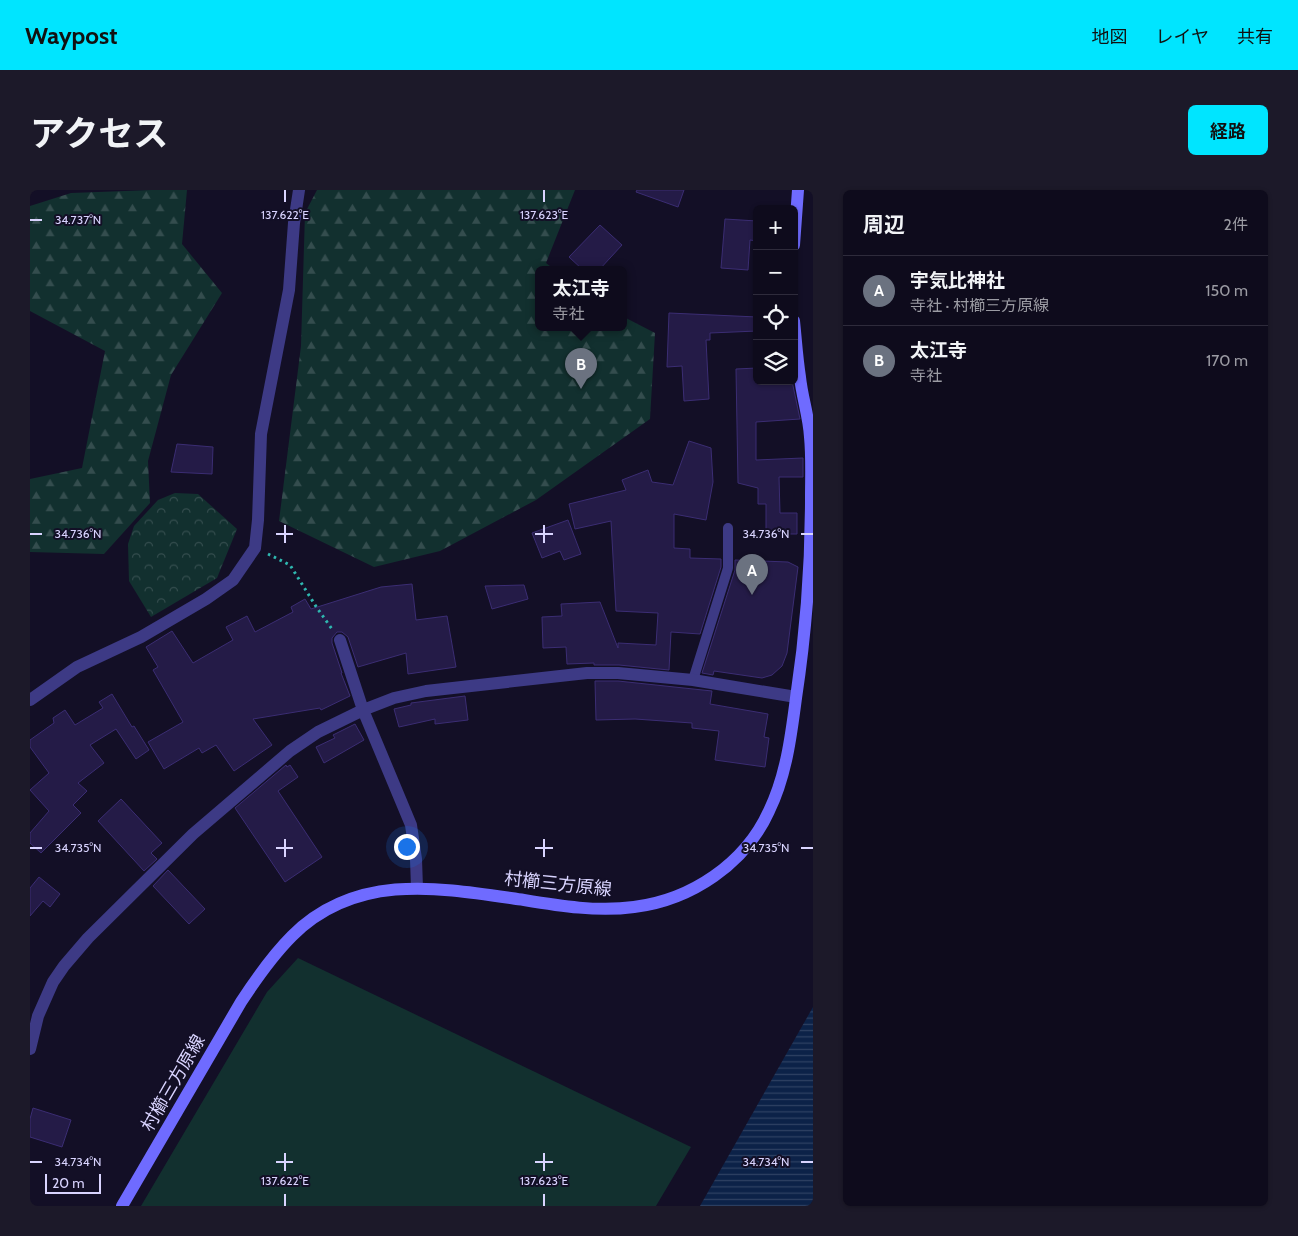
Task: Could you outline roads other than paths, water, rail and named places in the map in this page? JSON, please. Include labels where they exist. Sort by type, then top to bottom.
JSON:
[{"type":"main road","points":[[797,205],[798,190]]},
{"type":"main road","name":"村櫛三方原線","points":[[122,1206],[256,979],[293,935],[315,918],[340,904],[366,894],[394,889],[417,888],[451,890],[550,904],[606,908],[652,904],[688,892],[713,877],[735,859],[754,838],[769,813],[785,768],[804,649],[811,542],[811,461],[810,435],[796,340]]},
{"type":"street","points":[[30,700],[77,667],[140,637],[206,599],[233,580],[255,548],[258,520],[261,434],[289,290],[294,223],[299,190]]},
{"type":"street","points":[[340,640],[363,710],[411,825],[416,859],[417,888]]},
{"type":"street","points":[[30,1049],[38,1016],[53,982],[88,938],[193,834],[290,750],[318,732],[363,710],[394,698],[426,691],[587,673],[618,673],[693,680],[796,697]]},
{"type":"lane","points":[[693,680],[728,568],[728,528]]},
{"type":"water","points":[[813,1007],[813,1206],[700,1206]]},
{"type":"place","name":"太江寺","points":[[581,389]]},
{"type":"place","name":"宇気比神社","points":[[752,595]]}]
